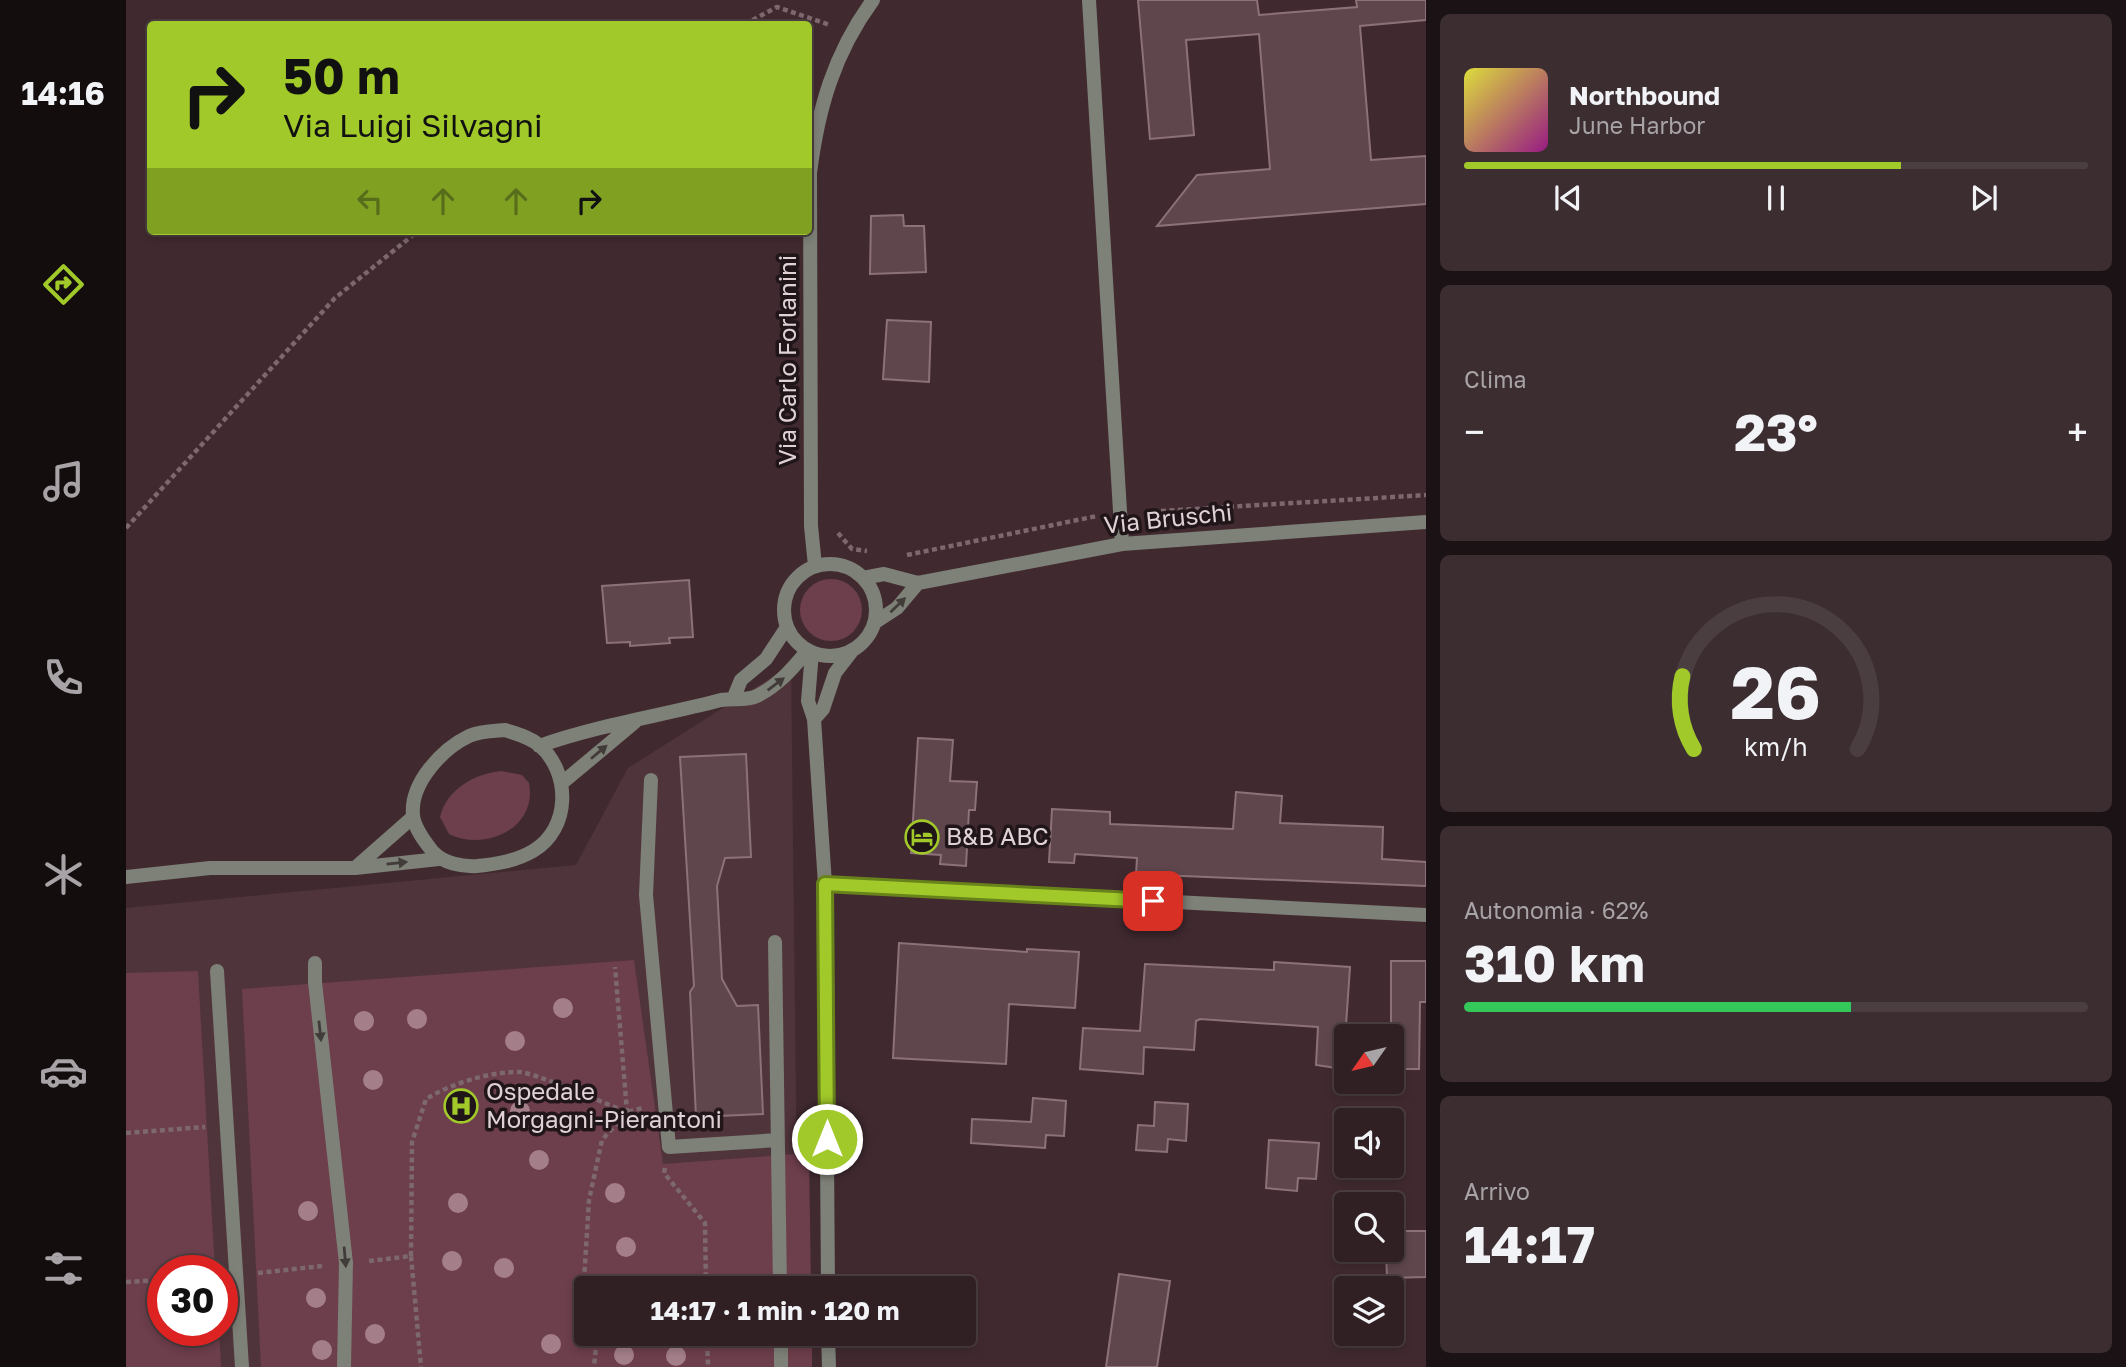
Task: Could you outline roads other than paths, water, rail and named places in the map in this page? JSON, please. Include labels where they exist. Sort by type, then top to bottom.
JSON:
[{"type":"street","name":"Via Carlo Forlanini","points":[[812,158],[816,127],[827,86],[851,33],[873,0]]},
{"type":"street","points":[[1088,0],[1122,544]]},
{"type":"street","name":"Via Carlo Forlanini","points":[[810,235],[811,526],[815,566]]},
{"type":"street","name":"Via Bruschi","points":[[918,583],[1122,544],[1426,522]]},
{"type":"street","points":[[814,719],[823,709],[835,673],[852,650],[869,634],[874,623],[875,599],[863,578],[841,565],[815,566],[794,579],[788,590],[784,602],[787,627],[795,640],[810,651],[839,655],[852,650]]},
{"type":"street","points":[[863,578],[884,574],[918,583],[897,608],[874,623]]},
{"type":"street","points":[[734,697],[741,680],[766,659],[787,627]]},
{"type":"street","points":[[539,746],[602,725],[636,722],[734,697],[753,698],[778,684],[810,651]]},
{"type":"street","points":[[810,651],[808,701],[814,719],[825,884],[828,1276]]},
{"type":"street","points":[[562,783],[636,722]]},
{"type":"street","points":[[126,877],[210,868],[355,868],[439,859],[467,866],[493,865],[535,850],[551,834],[561,813],[562,783],[550,756],[523,736],[505,730],[486,731],[468,736],[436,762],[422,779],[414,801],[413,817],[424,841],[439,859]]},
{"type":"street","points":[[652,780],[646,895],[669,1147],[778,1140]]},
{"type":"street","points":[[355,868],[413,817]]},
{"type":"street","points":[[825,884],[1426,915]]},
{"type":"street","points":[[775,942],[780,1276]]},
{"type":"street","points":[[315,962],[346,1263],[344,1367]]},
{"type":"street","points":[[217,971],[242,1367]]},
{"type":"street","points":[[781,1346],[781,1367]]},
{"type":"street","points":[[828,1346],[829,1367]]},
{"type":"place","name":"B&B ABC","points":[[922,837]]},
{"type":"place","name":"Ospedale Morgagni-Pierantoni","points":[[461,1106]]}]
